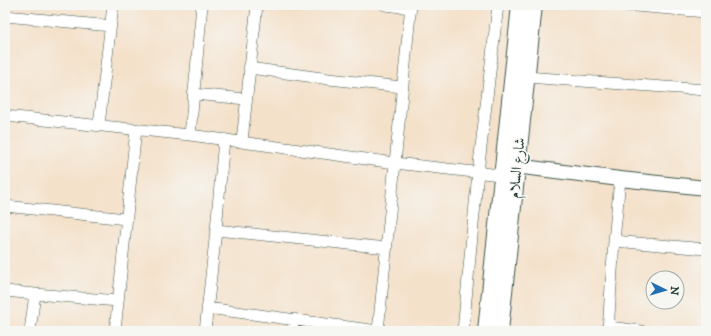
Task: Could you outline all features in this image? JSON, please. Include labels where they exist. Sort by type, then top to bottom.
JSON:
[{"type":"main road","name":"شارع السلام","points":[[500,331],[520,5]]},
{"type":"main road","name":"شارع السلام","points":[[486,331],[509,170],[526,77],[534,5]]},
{"type":"street","points":[[99,125],[111,26],[112,5]]},
{"type":"street","points":[[190,135],[202,5]]},
{"type":"street","points":[[242,141],[257,5]]},
{"type":"street","points":[[207,308],[378,331],[411,6],[385,5]]},
{"type":"street","points":[[463,331],[478,172],[498,5]]},
{"type":"street","points":[[624,5],[694,8],[706,12]]},
{"type":"street","points":[[5,16],[111,26]]},
{"type":"street","points":[[249,68],[402,87]]},
{"type":"street","points":[[526,77],[706,90]]},
{"type":"street","points":[[193,94],[246,99]]},
{"type":"street","points":[[5,116],[242,141],[395,163],[478,172],[509,170],[706,188]]},
{"type":"street","points":[[115,331],[136,129]]},
{"type":"street","points":[[205,331],[224,139]]},
{"type":"street","points":[[620,180],[614,241],[609,329],[641,331]]},
{"type":"street","points":[[5,206],[126,219]]},
{"type":"street","points":[[216,230],[387,248]]},
{"type":"street","points":[[614,241],[706,249]]},
{"type":"street","points":[[5,290],[118,301]]},
{"type":"street","points":[[30,331],[35,294]]},
{"type":"street","points":[[292,331],[294,319]]}]
